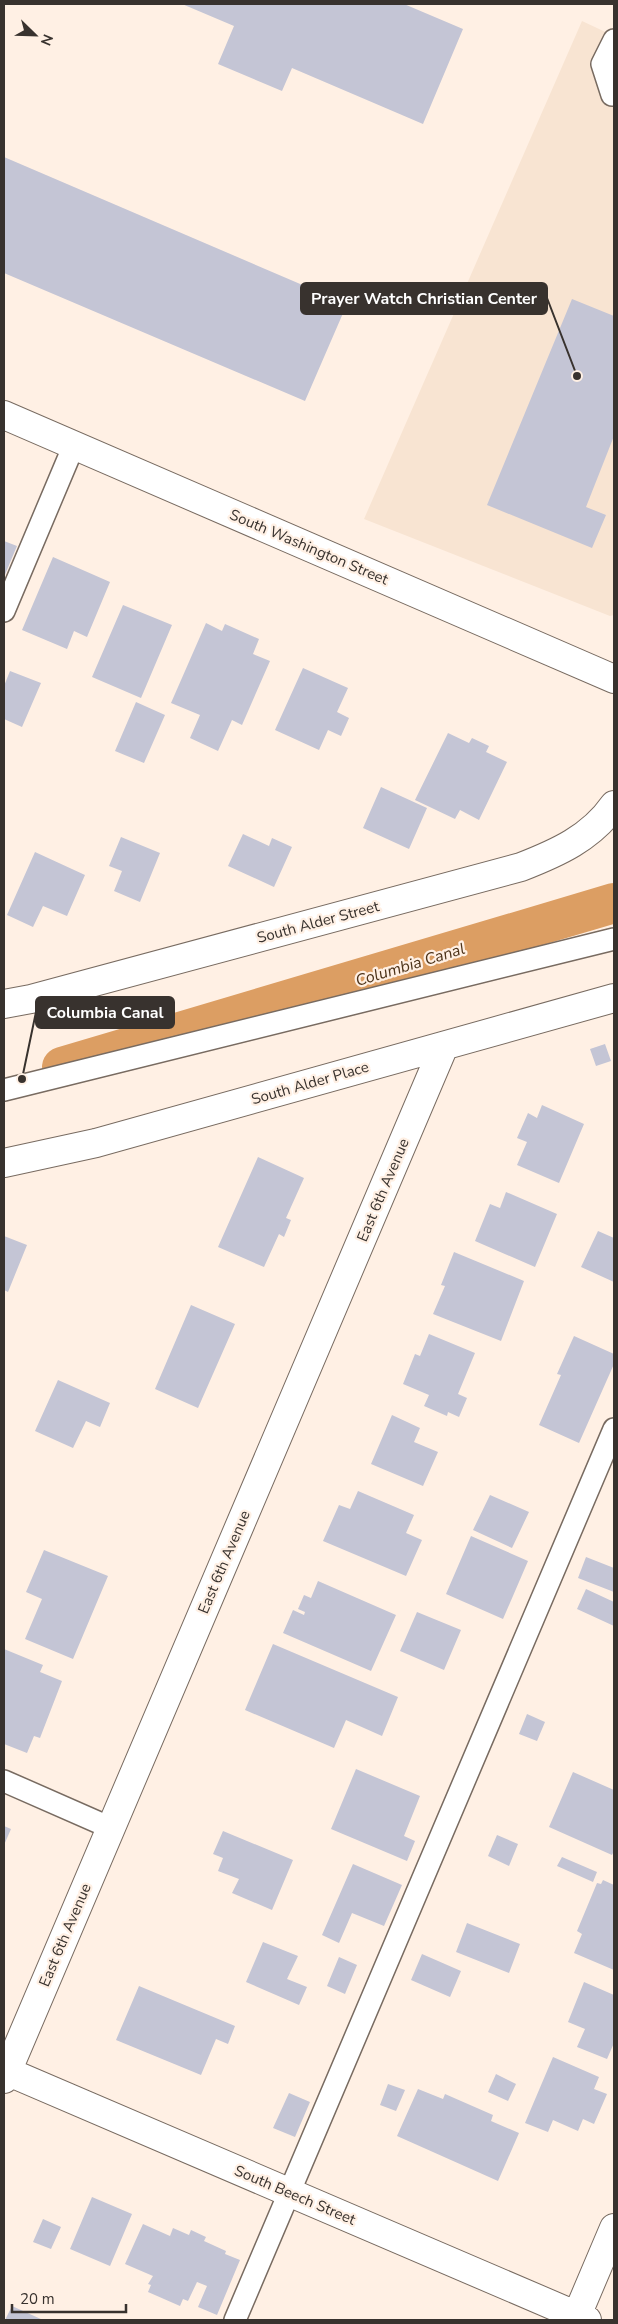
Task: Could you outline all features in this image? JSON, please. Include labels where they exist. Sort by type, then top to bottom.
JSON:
[{"type":"street","name":"South Washington Street","points":[[4,415],[614,679]]},
{"type":"street","name":"South Alder Street","points":[[4,1004],[521,867],[555,854],[584,837],[605,819],[614,805]]},
{"type":"street","name":"South Alder Place","points":[[4,1163],[96,1143],[614,998]]},
{"type":"street","name":"East 6th Avenue","points":[[5,2073],[444,1046]]},
{"type":"street","name":"South Beech Street","points":[[5,2073],[290,2193],[580,2319]]},
{"type":"street","points":[[580,2319],[614,2228]]},
{"type":"lane","points":[[612,95],[602,64],[614,40]]},
{"type":"lane","points":[[4,611],[74,445]]},
{"type":"lane","points":[[4,1090],[614,939]]},
{"type":"lane","points":[[235,2320],[614,1429]]},
{"type":"lane","points":[[4,1782],[111,1828]]},
{"type":"shaded area","points":[[582,21],[614,36],[614,615],[610,616],[364,519]]},
{"type":"building","points":[[182,4],[404,4],[463,29],[423,124],[292,68],[282,91],[218,64],[234,26]]},
{"type":"building","points":[[4,157],[347,304],[305,401],[4,273]]},
{"type":"building","points":[[572,299],[614,316],[614,436],[586,507],[606,515],[592,548],[487,505]]},
{"type":"building","points":[[4,541],[17,546],[4,577]]},
{"type":"building","points":[[53,557],[110,582],[87,637],[74,631],[67,649],[22,630]]},
{"type":"building","points":[[123,605],[172,625],[141,698],[92,677]]},
{"type":"building","points":[[206,623],[222,631],[225,624],[259,639],[253,654],[270,661],[242,725],[232,720],[218,751],[190,738],[200,715],[171,703]]},
{"type":"building","points":[[303,668],[348,688],[337,712],[349,718],[341,736],[328,730],[319,750],[275,730]]},
{"type":"building","points":[[10,671],[41,683],[22,727],[4,719],[4,686]]},
{"type":"building","points":[[136,702],[165,715],[144,763],[115,751]]},
{"type":"building","points":[[448,733],[469,743],[472,738],[489,746],[486,752],[507,762],[479,820],[460,810],[455,819],[415,800]]},
{"type":"building","points":[[381,787],[427,808],[409,849],[363,828]]},
{"type":"building","points":[[243,834],[269,846],[272,838],[292,847],[274,887],[228,866]]},
{"type":"building","points":[[121,837],[160,853],[140,902],[114,891],[122,871],[109,866]]},
{"type":"building","points":[[35,852],[85,875],[67,916],[43,906],[33,927],[7,915]]},
{"type":"building","points":[[605,1044],[611,1061],[596,1066],[590,1049]]},
{"type":"building","points":[[542,1105],[584,1124],[559,1183],[517,1165],[527,1142],[517,1138],[528,1113],[537,1118]]},
{"type":"building","points":[[258,1157],[304,1178],[286,1218],[291,1220],[284,1237],[279,1234],[264,1267],[218,1247]]},
{"type":"building","points":[[506,1192],[557,1214],[535,1267],[475,1241],[490,1204],[500,1208]]},
{"type":"building","points":[[598,1231],[614,1238],[614,1282],[581,1267]]},
{"type":"building","points":[[4,1236],[27,1245],[8,1292],[4,1290]]},
{"type":"building","points":[[454,1252],[524,1281],[501,1341],[433,1314],[445,1286],[441,1285]]},
{"type":"building","points":[[191,1305],[235,1324],[198,1408],[155,1389]]},
{"type":"building","points":[[429,1334],[475,1353],[458,1394],[467,1398],[459,1417],[448,1412],[447,1416],[424,1406],[429,1395],[403,1384],[415,1354],[420,1356]]},
{"type":"building","points":[[574,1336],[614,1354],[614,1364],[579,1443],[539,1425],[561,1375],[557,1374]]},
{"type":"building","points":[[58,1380],[110,1403],[100,1427],[86,1421],[73,1448],[35,1431]]},
{"type":"building","points":[[392,1415],[420,1428],[414,1442],[438,1452],[423,1486],[371,1464]]},
{"type":"building","points":[[358,1491],[414,1515],[406,1533],[422,1540],[406,1576],[323,1541],[339,1505],[350,1509]]},
{"type":"building","points":[[490,1495],[529,1512],[512,1548],[473,1530]]},
{"type":"building","points":[[471,1536],[528,1561],[503,1619],[446,1594]]},
{"type":"building","points":[[44,1550],[108,1576],[73,1659],[25,1639],[42,1599],[26,1592]]},
{"type":"building","points":[[586,1557],[614,1568],[614,1592],[578,1578]]},
{"type":"building","points":[[318,1581],[396,1615],[371,1671],[283,1633],[293,1610],[304,1615],[305,1612],[298,1609],[304,1595],[311,1598]]},
{"type":"building","points":[[586,1589],[614,1602],[614,1626],[577,1609]]},
{"type":"building","points":[[417,1612],[461,1630],[444,1670],[400,1651]]},
{"type":"building","points":[[273,1644],[398,1697],[382,1736],[346,1720],[334,1748],[245,1710]]},
{"type":"building","points":[[4,1649],[43,1665],[40,1672],[62,1681],[40,1738],[34,1736],[27,1753],[4,1744]]},
{"type":"building","points":[[527,1714],[545,1722],[537,1741],[519,1734]]},
{"type":"building","points":[[356,1769],[420,1796],[404,1836],[415,1841],[407,1861],[331,1829]]},
{"type":"building","points":[[573,1772],[614,1790],[614,1851],[612,1855],[549,1827]]},
{"type":"building","points":[[4,1826],[11,1829],[4,1845]]},
{"type":"building","points":[[223,1831],[293,1860],[272,1910],[232,1893],[239,1879],[218,1871],[223,1858],[213,1854]]},
{"type":"building","points":[[497,1835],[518,1844],[509,1866],[488,1856]]},
{"type":"building","points":[[562,1857],[597,1872],[593,1882],[557,1866]]},
{"type":"building","points":[[353,1864],[402,1885],[384,1926],[352,1913],[339,1943],[322,1935]]},
{"type":"building","points":[[603,1880],[614,1885],[614,1970],[574,1953],[582,1934],[577,1931],[597,1883],[601,1884]]},
{"type":"building","points":[[467,1923],[520,1944],[509,1973],[456,1952]]},
{"type":"building","points":[[263,1942],[298,1956],[287,1979],[307,1987],[299,2005],[246,1982]]},
{"type":"building","points":[[422,1954],[461,1971],[450,1997],[411,1980]]},
{"type":"building","points":[[339,1957],[357,1965],[345,1994],[327,1986]]},
{"type":"building","points":[[584,1982],[614,1995],[614,2043],[607,2059],[577,2047],[585,2029],[568,2022]]},
{"type":"building","points":[[139,1986],[235,2026],[228,2044],[216,2039],[201,2075],[116,2040]]},
{"type":"building","points":[[553,2057],[599,2077],[594,2089],[607,2094],[594,2124],[583,2119],[578,2131],[553,2120],[548,2132],[525,2123]]},
{"type":"building","points":[[496,2074],[516,2084],[508,2101],[488,2092]]},
{"type":"building","points":[[388,2084],[405,2090],[396,2111],[380,2105]]},
{"type":"building","points":[[418,2089],[443,2099],[445,2094],[493,2115],[491,2121],[519,2133],[498,2181],[397,2136]]},
{"type":"building","points":[[289,2093],[310,2102],[295,2137],[273,2128]]},
{"type":"building","points":[[92,2197],[132,2214],[110,2266],[70,2249]]},
{"type":"building","points":[[43,2219],[61,2227],[51,2249],[33,2242]]},
{"type":"building","points":[[143,2224],[170,2236],[173,2228],[189,2235],[191,2230],[206,2237],[204,2241],[226,2251],[225,2254],[240,2260],[217,2315],[198,2307],[207,2286],[197,2282],[188,2301],[183,2299],[180,2306],[148,2292],[151,2285],[148,2284],[153,2276],[125,2264]]},
{"type":"building","points":[[12,2306],[43,2320],[5,2320]]},
{"type":"waterway","name":"Columbia Canal","points":[[62,1067],[614,903]]},
{"type":"place","name":"Prayer Watch Christian Center","points":[[577,376]]},
{"type":"place","name":"Columbia Canal","points":[[22,1079]]}]
